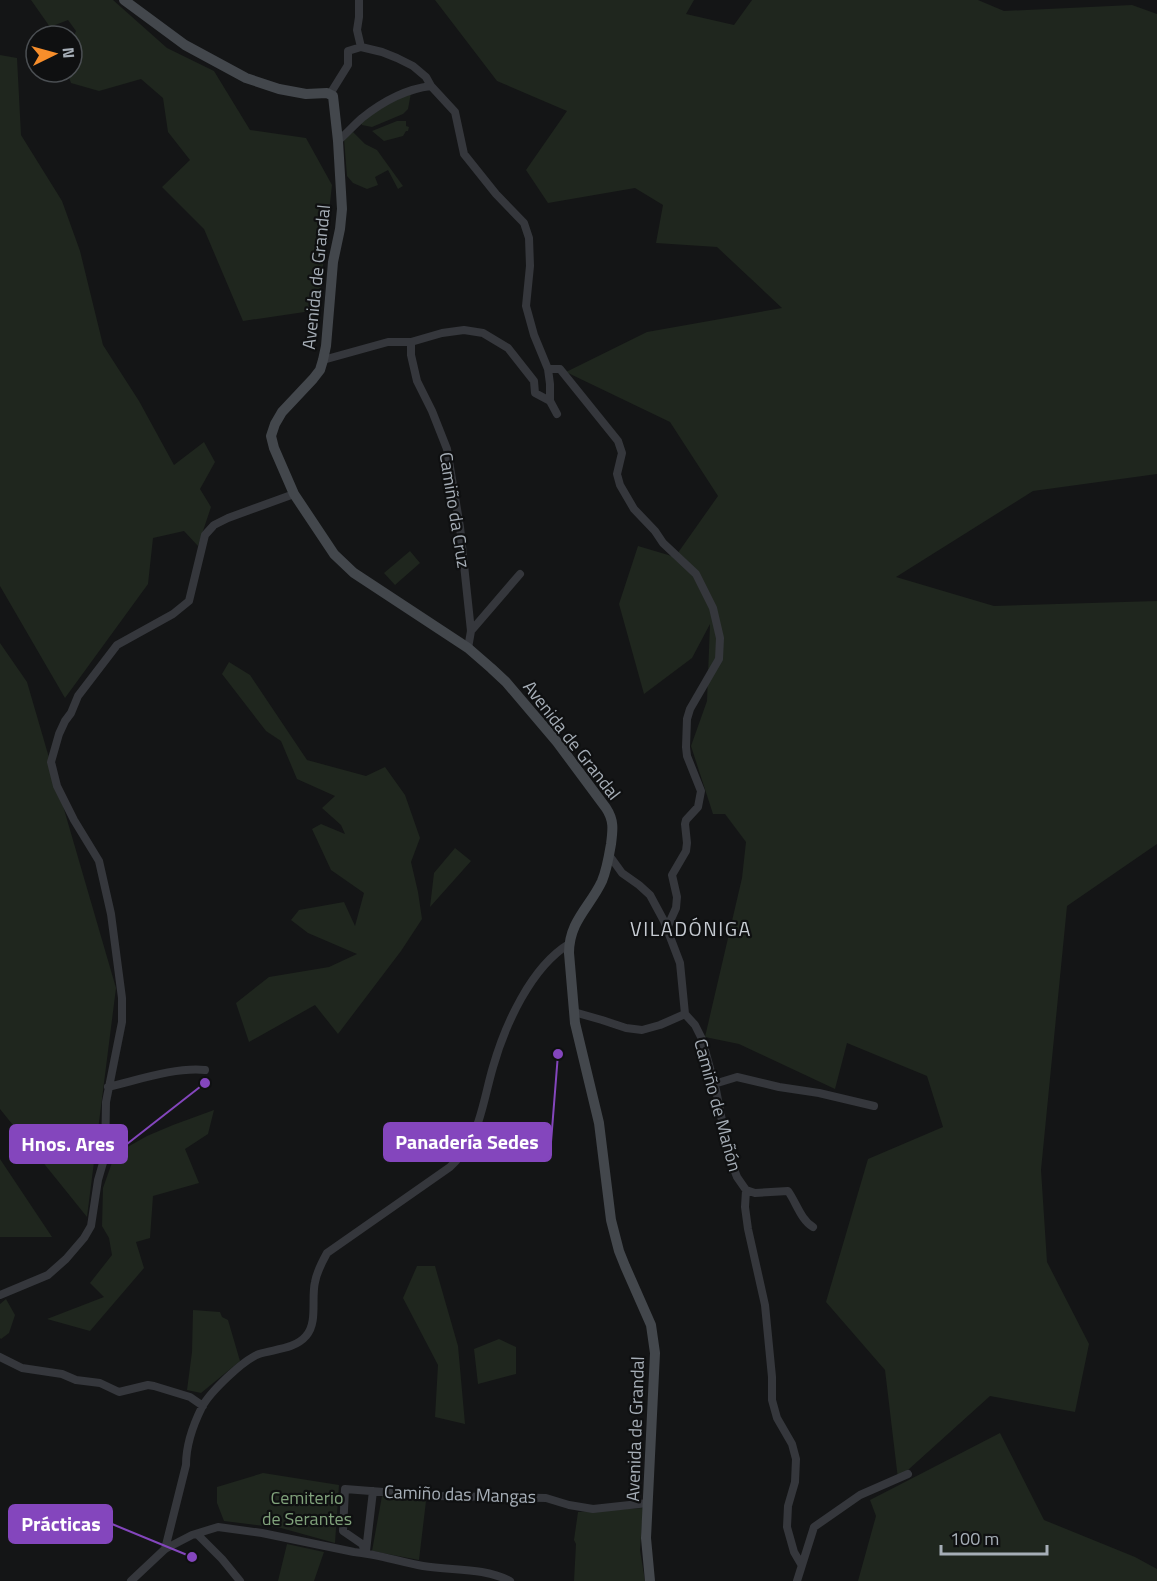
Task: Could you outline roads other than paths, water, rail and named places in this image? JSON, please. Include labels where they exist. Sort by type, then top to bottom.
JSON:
[{"type":"street","points":[[124,0],[185,45],[246,78],[290,91],[330,94],[348,65],[348,51],[361,47],[382,52],[413,66],[426,78],[455,112],[464,154],[496,194],[524,223],[529,238],[530,266],[526,306],[534,335],[548,369],[550,401],[557,414]]},
{"type":"street","points":[[359,0],[357,30],[361,47]]},
{"type":"street","points":[[338,141],[379,106],[406,93],[431,86]]},
{"type":"street","name":"Avenida de Grandal","points":[[330,94],[333,99],[338,141],[342,208],[333,262],[328,331],[323,360],[320,370],[313,379],[282,412],[271,436],[294,494],[326,542],[344,564],[354,573],[468,648],[506,682],[557,742],[606,808],[612,820],[609,855],[603,879],[577,921],[569,944],[576,1030],[599,1123],[614,1230],[630,1280],[651,1325],[654,1341],[656,1364],[646,1545],[650,1581]]},
{"type":"street","points":[[323,360],[388,342],[411,342],[442,333],[464,330],[483,333],[508,348],[534,381],[536,393],[550,401]]},
{"type":"street","name":"Camiño da Cruz","points":[[411,342],[411,355],[417,381],[447,449],[460,527],[471,631],[468,648]]},
{"type":"street","points":[[548,369],[560,369],[618,441],[622,453],[617,474],[620,485],[634,509],[663,543],[696,574],[713,608],[720,638],[719,660],[690,709],[687,719],[687,756],[701,791],[698,807],[686,820],[686,851],[672,875],[676,908],[667,928]]},
{"type":"street","points":[[0,1295],[48,1275],[66,1259],[91,1226],[98,1180],[105,1156],[108,1087],[122,1022],[122,998],[111,914],[99,861],[57,786],[51,762],[59,735],[78,696],[117,645],[173,614],[189,601],[205,535],[214,525],[294,494]]},
{"type":"street","points":[[471,631],[520,574]]},
{"type":"street","name":"Camiño de Mañón","points":[[609,855],[622,873],[650,895],[667,928],[680,963],[685,1014],[695,1025],[702,1039],[729,1156],[746,1190],[745,1207],[748,1229],[765,1305],[772,1400],[777,1418],[792,1444],[796,1459],[795,1482],[788,1506],[787,1527],[794,1552],[801,1564]]},
{"type":"street","points":[[165,1549],[186,1465],[186,1454],[203,1406],[248,1359],[300,1342],[308,1335],[312,1322],[314,1285],[318,1269],[327,1252],[450,1167],[465,1150],[477,1127],[503,1034],[536,974],[569,944]]},
{"type":"street","points":[[574,1012],[626,1028],[642,1030],[685,1014]]},
{"type":"street","points":[[108,1087],[166,1072],[205,1070]]},
{"type":"street","points":[[714,1084],[737,1077],[874,1106]]},
{"type":"street","points":[[746,1190],[755,1193],[788,1191],[807,1223],[813,1227]]},
{"type":"street","points":[[0,1357],[22,1368],[100,1383],[119,1392],[148,1385],[154,1386],[190,1397],[203,1406]]},
{"type":"street","points":[[797,1581],[814,1527],[861,1495],[908,1474]]},
{"type":"street","name":"Camiño das Mangas","points":[[366,1553],[362,1544],[343,1531],[345,1489],[435,1496],[546,1498],[593,1509],[648,1503]]},
{"type":"street","points":[[366,1553],[373,1491]]},
{"type":"street","points":[[130,1581],[165,1549],[218,1527],[262,1533],[424,1566],[501,1576],[510,1581]]},
{"type":"street","points":[[197,1534],[240,1581]]},
{"type":"place","name":"Panadería Sedes","points":[[558,1054]]},
{"type":"place","name":"Hnos. Ares","points":[[205,1083]]},
{"type":"place","name":"Prácticas","points":[[192,1557]]},
{"type":"district","name":"VILADÓNIGA","points":[[691,928]]},
{"type":"park label","name":"Cemiterio de Serantes","points":[[307,1507]]}]
